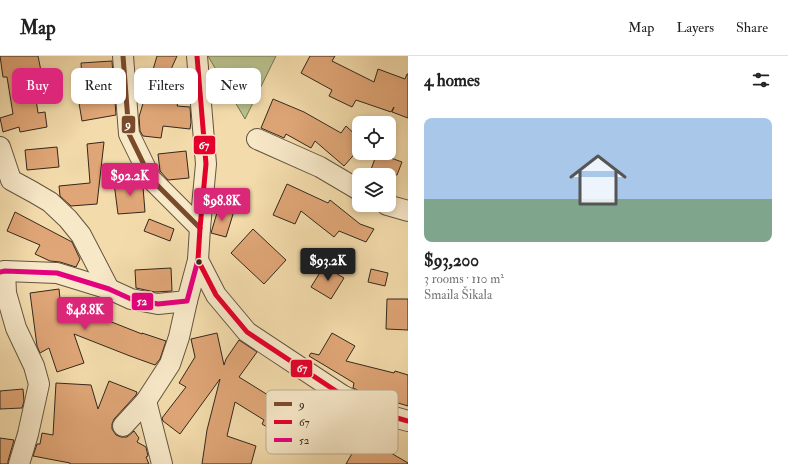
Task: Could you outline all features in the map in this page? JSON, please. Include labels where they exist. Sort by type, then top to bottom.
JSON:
[{"type":"street","points":[[123,56],[129,134],[151,178],[200,228]]},
{"type":"street","points":[[123,426],[146,401],[170,364],[179,337],[198,260],[206,164],[197,56]]},
{"type":"street","points":[[257,139],[320,167],[352,186]]},
{"type":"street","points":[[0,147],[5,180],[34,192],[50,202],[68,218],[81,235],[109,289]]},
{"type":"street","points":[[396,208],[408,211]]},
{"type":"street","points":[[198,260],[216,295],[247,332],[334,390]]},
{"type":"street","points":[[19,464],[28,434],[39,384],[34,366],[16,328],[6,293],[3,272],[57,273],[109,289],[131,299],[158,304],[187,301]]},
{"type":"street","points":[[146,401],[162,464]]},
{"type":"street","points":[[398,418],[408,421]]},
{"type":"green space","points":[[208,56],[276,56],[261,86],[261,68],[215,68]]},
{"type":"green space","points":[[236,104],[252,104],[245,119]]},
{"type":"building","points":[[0,56],[38,56],[40,68],[12,68],[12,104],[37,104],[38,113],[45,112],[47,127],[20,132],[19,127],[3,132],[0,118],[13,114],[7,77],[3,77]]},
{"type":"building","points":[[157,56],[177,56],[172,68],[153,68]]},
{"type":"building","points":[[310,56],[335,56],[332,61],[374,82],[378,69],[405,79],[408,74],[408,118],[392,112],[394,107],[391,112],[356,100],[352,107],[329,96],[332,90],[301,73]]},
{"type":"building","points":[[112,61],[113,68],[81,68],[81,63]]},
{"type":"building","points":[[273,99],[304,112],[341,133],[346,126],[352,132],[352,157],[344,166],[315,141],[311,148],[286,134],[284,138],[261,128]]},
{"type":"building","points":[[79,104],[115,104],[116,115],[82,121]]},
{"type":"building","points":[[143,104],[178,104],[177,106],[190,107],[190,129],[163,126],[161,138],[143,136],[140,131],[139,117]]},
{"type":"building","points":[[104,142],[97,204],[71,206],[60,196],[59,186],[90,183],[87,144]]},
{"type":"building","points":[[57,147],[59,167],[27,170],[25,150]]},
{"type":"building","points":[[186,151],[189,178],[168,180],[160,171],[158,154]]},
{"type":"building","points":[[374,160],[396,160],[402,162],[397,175],[396,168],[372,168]]},
{"type":"building","points":[[139,181],[143,187],[145,212],[118,214],[114,183]]},
{"type":"building","points":[[287,184],[328,203],[330,200],[360,224],[374,229],[366,242],[339,231],[334,237],[301,211],[295,224],[273,215]]},
{"type":"building","points":[[219,206],[234,211],[226,237],[211,233]]},
{"type":"building","points":[[15,212],[72,242],[80,259],[76,267],[60,262],[50,261],[35,254],[40,245],[7,231]]},
{"type":"building","points":[[149,219],[174,229],[170,241],[144,231]]},
{"type":"building","points":[[253,229],[286,260],[264,284],[231,253]]},
{"type":"building","points":[[324,266],[344,278],[331,299],[311,287]]},
{"type":"building","points":[[171,268],[172,291],[155,292],[136,288],[135,270]]},
{"type":"building","points":[[371,269],[388,273],[385,286],[368,282]]},
{"type":"building","points":[[59,289],[60,299],[106,306],[104,319],[142,334],[166,341],[160,359],[155,365],[74,334],[84,363],[57,372],[49,348],[40,353],[37,346],[30,293]]},
{"type":"building","points":[[387,299],[408,299],[408,330],[386,329]]},
{"type":"building","points":[[217,333],[224,365],[226,359],[239,340],[257,352],[239,377],[266,394],[266,426],[262,424],[264,420],[235,402],[227,436],[256,446],[251,464],[202,464],[207,430],[220,379],[180,434],[163,421],[162,418],[186,387],[179,383],[195,357],[191,339]]},
{"type":"building","points":[[332,333],[355,346],[346,361],[408,375],[408,406],[398,403],[398,390],[358,390],[353,388],[354,383],[309,356],[311,353],[319,355]]},
{"type":"building","points":[[109,381],[137,392],[114,419],[112,429],[116,435],[121,437],[127,437],[134,431],[139,438],[137,442],[146,447],[148,456],[146,457],[149,464],[70,464],[33,456],[37,444],[40,444],[42,433],[53,435],[56,383],[91,385],[98,409]]},
{"type":"building","points":[[23,389],[24,401],[22,408],[0,409],[0,391]]},
{"type":"building","points":[[0,438],[14,440],[8,464],[0,464]]},
{"type":"building","points":[[352,454],[393,454],[408,463],[408,464],[346,464]]},
{"type":"transit line","name":"9","points":[[123,56],[129,134],[151,179],[200,228]]},
{"type":"transit line","name":"67","points":[[197,56],[206,164],[198,260],[216,295],[247,332],[334,390]]},
{"type":"transit line","name":"52","points":[[0,272],[57,273],[109,289],[131,299],[158,304],[187,301],[198,260]]},
{"type":"transit line","name":"67","points":[[398,418],[408,421]]}]
